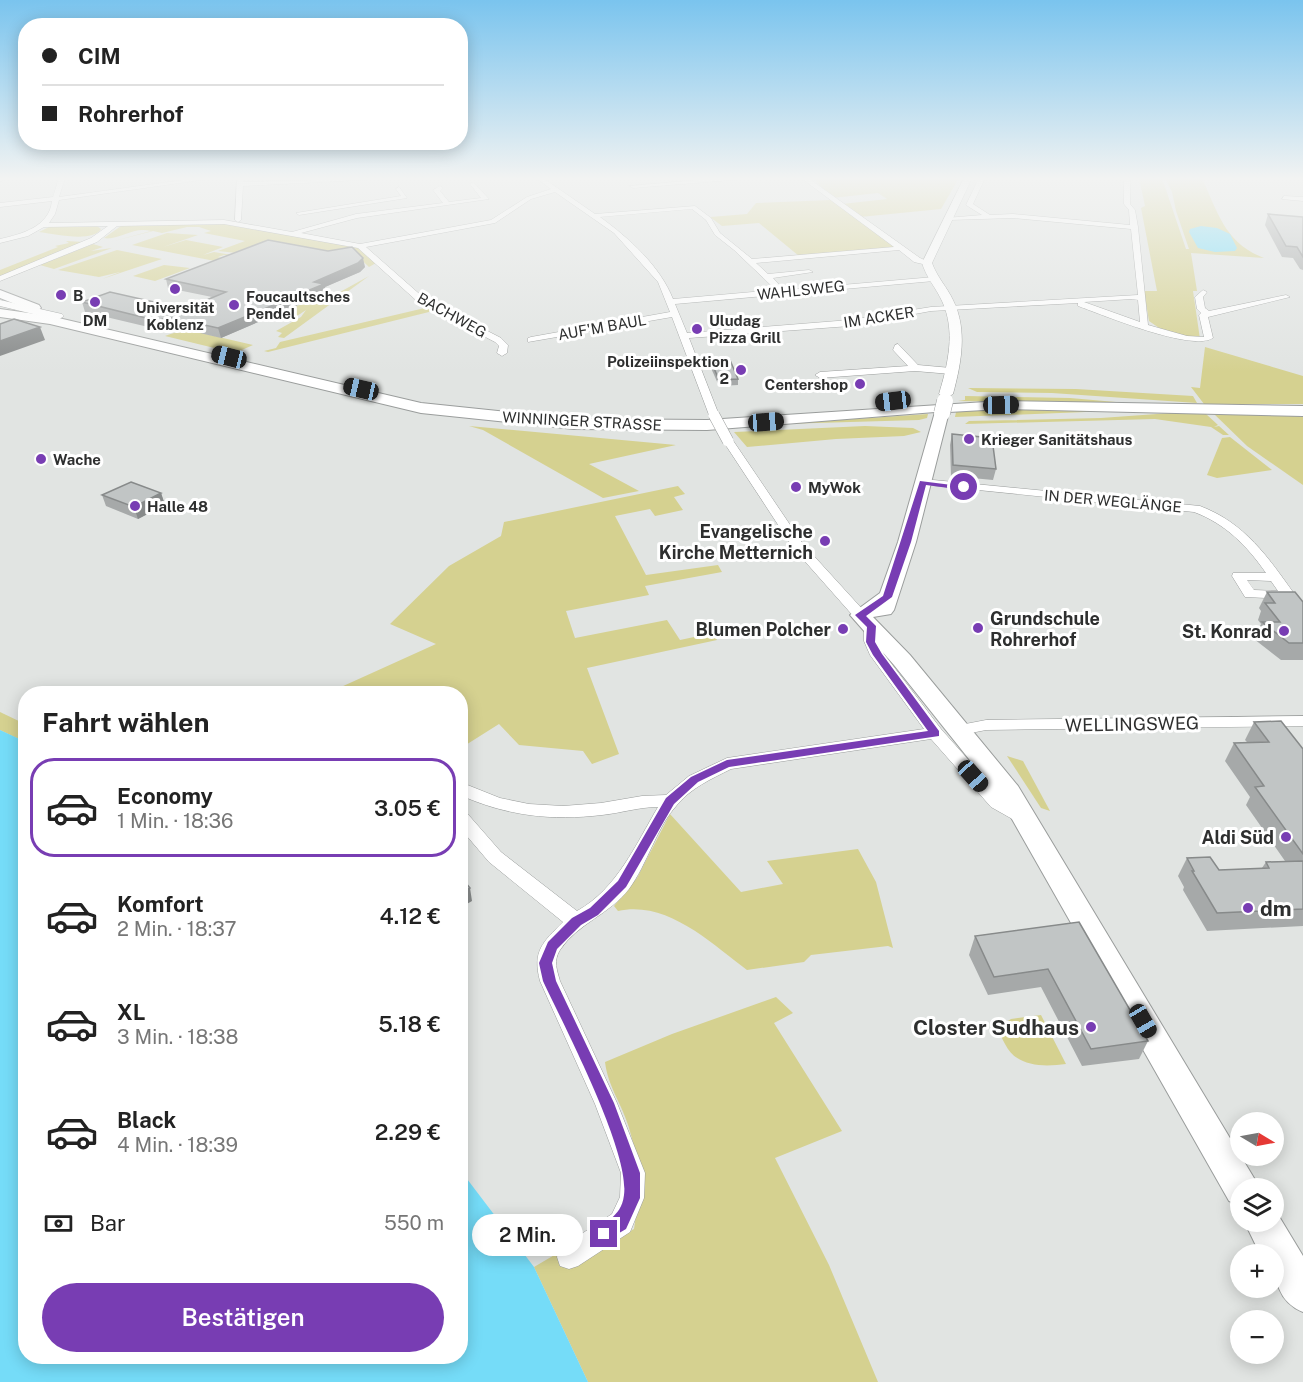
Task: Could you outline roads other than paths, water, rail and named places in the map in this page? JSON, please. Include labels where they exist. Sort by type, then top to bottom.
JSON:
[{"type":"main road","points":[[888,643],[883,622],[887,597],[907,542],[943,408],[956,333],[951,308],[927,263],[937,242]]},
{"type":"main road","name":"WINNINGER STRASSE","points":[[0,294],[54,318]]},
{"type":"main road","points":[[0,304],[54,318]]},
{"type":"main road","name":"WINNINGER STRASSE","points":[[0,313],[54,318],[350,387],[489,416],[594,425],[676,426]]},
{"type":"main road","points":[[676,426],[1087,397],[1186,407]]},
{"type":"main road","points":[[676,426],[957,406],[1303,410]]},
{"type":"main road","points":[[676,426],[709,430],[943,408],[1138,413],[1186,407]]},
{"type":"main road","points":[[887,597],[868,612],[865,620],[888,643],[1009,792],[1236,1178]]},
{"type":"main road","points":[[1268,1232],[1303,1293]]},
{"type":"street","points":[[0,279],[88,242]]},
{"type":"street","points":[[340,242],[360,246],[380,242]]},
{"type":"street","points":[[627,242],[662,281],[714,415],[728,441],[798,546],[865,620],[877,655],[935,733],[996,803],[1028,822]]},
{"type":"street","points":[[728,242],[751,261],[782,292]]},
{"type":"street","points":[[894,242],[917,260],[927,263]]},
{"type":"street","points":[[1137,242],[1144,325]]},
{"type":"street","name":"BACHWEG","points":[[360,246],[421,300],[498,340],[504,345],[502,352]]},
{"type":"street","points":[[751,261],[902,248]]},
{"type":"street","points":[[765,277],[809,273]]},
{"type":"street","name":"WAHLSWEG","points":[[669,302],[934,279]]},
{"type":"street","name":"IM ACKER","points":[[1076,301],[1202,342],[1209,340],[1202,316],[1207,314],[1200,307],[1199,297],[1203,292]]},
{"type":"street","points":[[1207,314],[1286,297]]},
{"type":"street","name":"IM ACKER","points":[[683,336],[850,323],[915,311],[951,308],[1142,298]]},
{"type":"street","name":"AUF'M BAUL","points":[[531,340],[673,314]]},
{"type":"street","points":[[898,347],[898,350],[915,368]]},
{"type":"street","points":[[820,375],[915,368],[951,371]]},
{"type":"street","name":"IN DER WEGLÄNGE","points":[[923,482],[1196,509],[1219,519],[1250,542],[1275,577]]},
{"type":"street","name":"WELLINGSWEG","points":[[960,730],[986,725],[1303,721]]},
{"type":"street","points":[[569,1257],[621,1223],[632,1198],[633,1173],[606,1103],[550,981],[545,963],[552,946],[576,921],[594,911],[622,884],[670,801],[694,780],[727,764],[935,733]]},
{"type":"street","points":[[468,792],[493,804],[536,812],[604,809],[646,799],[670,801]]},
{"type":"street","points":[[468,825],[495,857],[576,921]]},
{"type":"water","points":[[1195,242],[1234,242],[1237,248],[1235,251],[1215,252],[1198,248]]},
{"type":"water","points":[[0,730],[18,738],[18,1364],[468,1364],[468,1180],[534,1267],[588,1382],[0,1382]]},
{"type":"place","name":"Universität Koblenz","points":[[175,289]]},
{"type":"place","name":"B","points":[[61,295]]},
{"type":"place","name":"DM","points":[[95,302]]},
{"type":"place","name":"Foucaultsches Pendel","points":[[234,305]]},
{"type":"place","name":"Uludag Pizza Grill","points":[[697,329]]},
{"type":"place","name":"Polizeiinspektion 2","points":[[741,370]]},
{"type":"place","name":"Centershop","points":[[860,384]]},
{"type":"place","name":"Krieger Sanitätshaus","points":[[969,439]]},
{"type":"place","name":"Wache","points":[[41,459]]},
{"type":"place","name":"MyWok","points":[[796,487]]},
{"type":"place","name":"Halle 48","points":[[135,506]]},
{"type":"place","name":"Evangelische Kirche Metternich","points":[[825,541]]},
{"type":"place","name":"Grundschule Rohrerhof","points":[[978,628]]},
{"type":"place","name":"Blumen Polcher","points":[[843,629]]},
{"type":"place","name":"St. Konrad","points":[[1284,631]]},
{"type":"place","name":"Aldi Süd","points":[[1286,837]]},
{"type":"place","name":"dm","points":[[1248,908]]},
{"type":"place","name":"Closter Sudhaus","points":[[1091,1027]]}]
